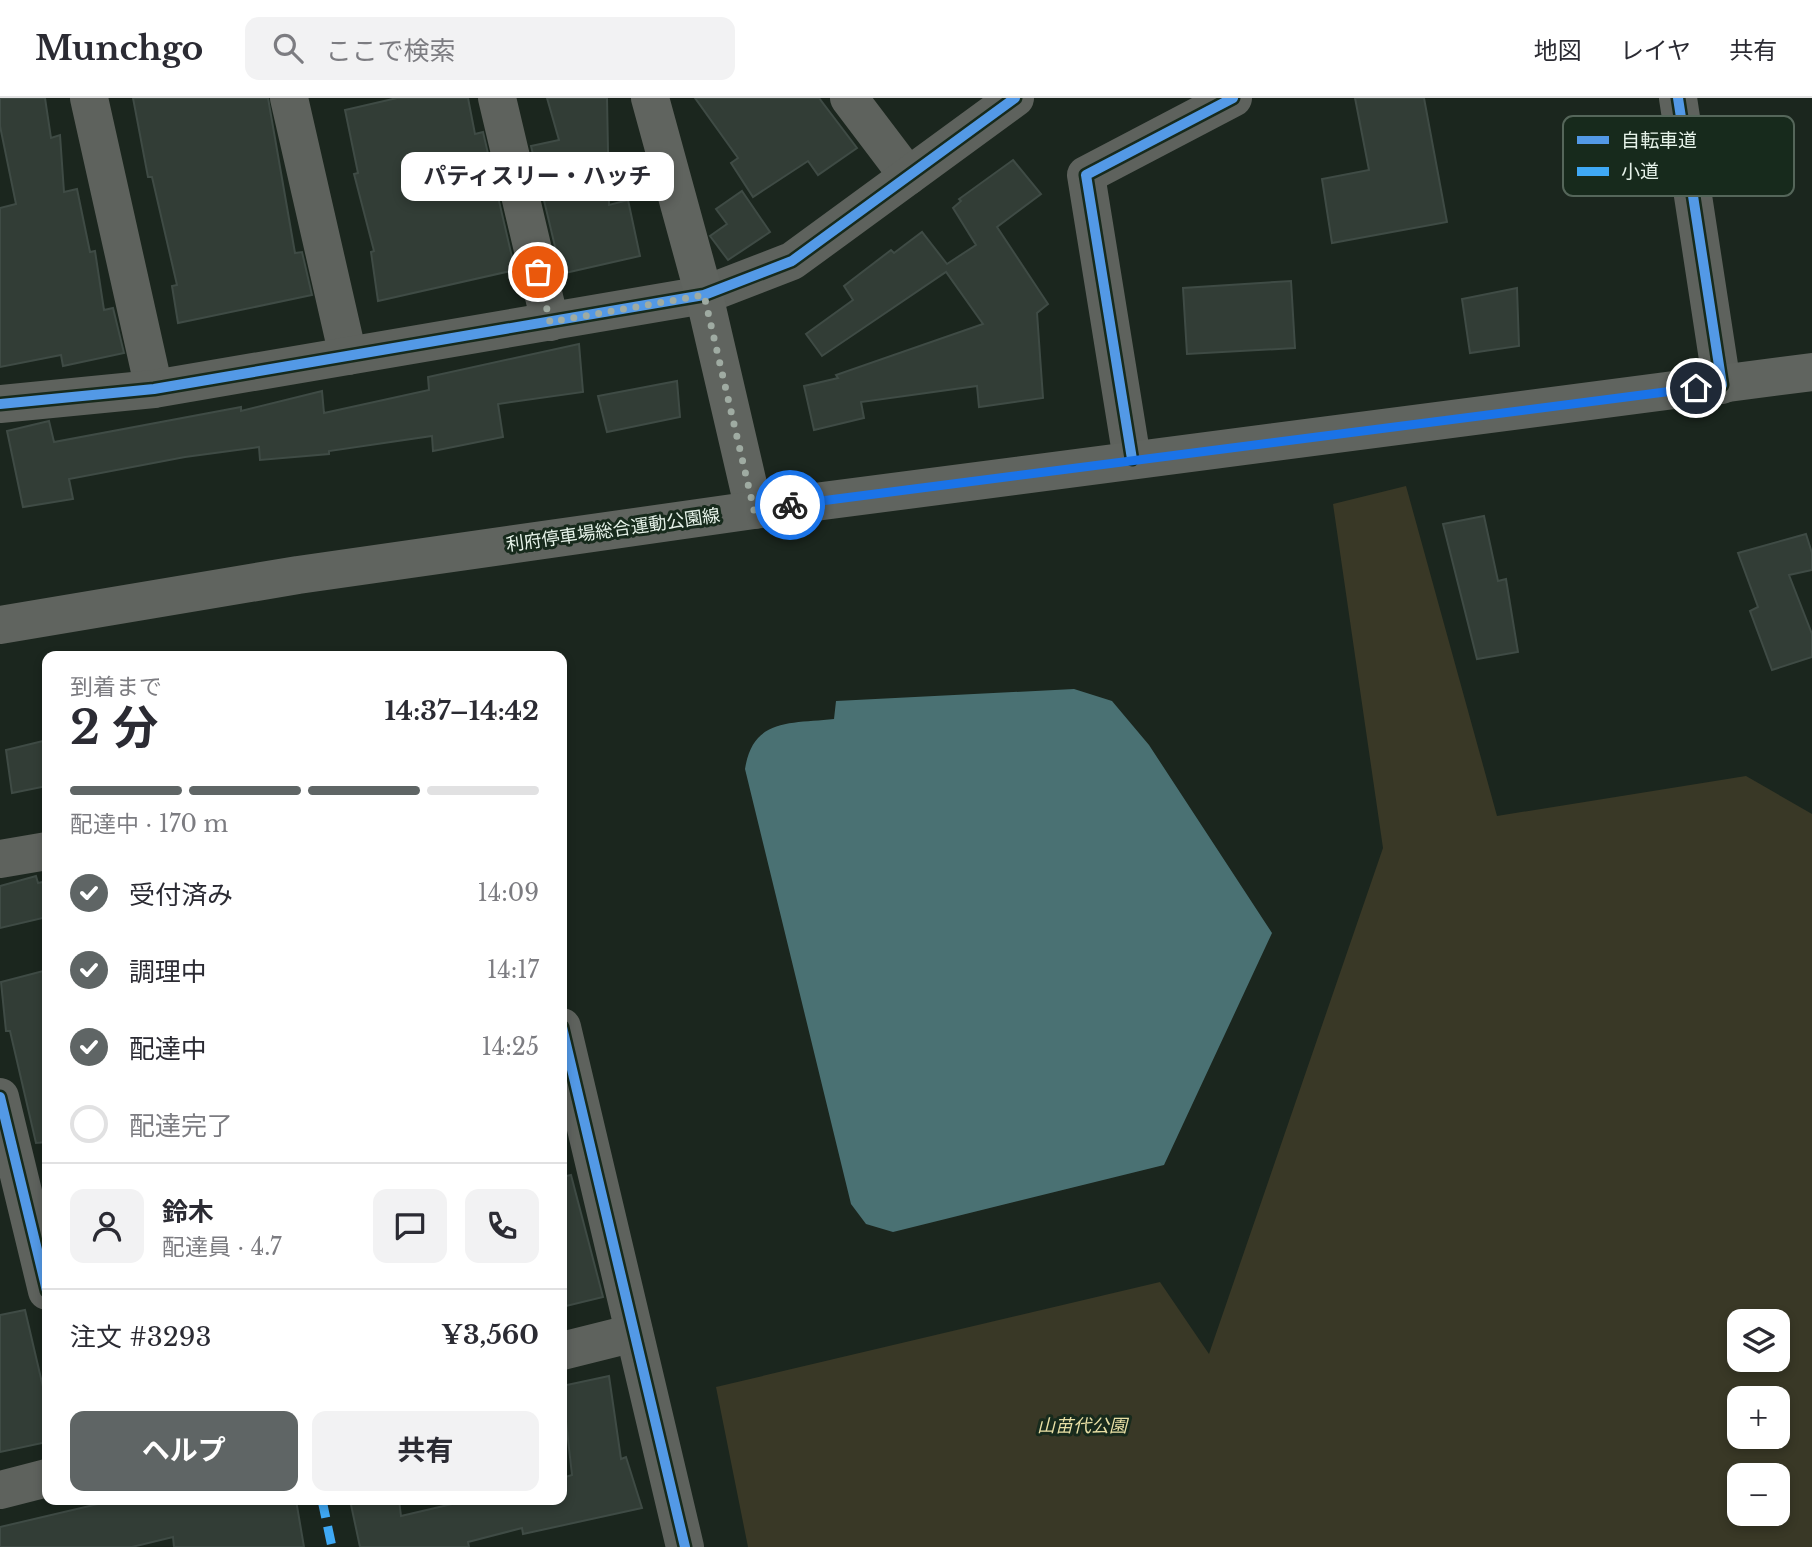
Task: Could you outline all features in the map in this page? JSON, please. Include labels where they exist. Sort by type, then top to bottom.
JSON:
[{"type":"main road","points":[[650,98],[704,295],[754,510]]},
{"type":"main road","name":"利府停車場総合運動公園線","points":[[0,625],[298,575],[754,510],[1812,372]]},
{"type":"street","points":[[89,98],[154,389]]},
{"type":"street","points":[[289,98],[348,356]]},
{"type":"street","points":[[498,98],[550,322]]},
{"type":"street","points":[[849,98],[908,176]]},
{"type":"street","points":[[0,404],[154,389],[704,295],[792,261],[1015,98]]},
{"type":"street","points":[[1132,459],[1086,175],[1233,98]]},
{"type":"street","points":[[1678,98],[1681,116]]},
{"type":"street","points":[[1693,196],[1722,385]]},
{"type":"street","points":[[0,859],[42,852]]},
{"type":"street","points":[[567,1048],[685,1547]]},
{"type":"street","points":[[0,1097],[42,1270]]},
{"type":"street","points":[[567,1350],[634,1334]]},
{"type":"street","points":[[0,1490],[42,1479]]},
{"type":"green space","name":"山苗代公園","points":[[1406,486],[1497,816],[1746,776],[1812,814],[1812,1547],[748,1547],[716,1387],[1160,1282],[1209,1354],[1383,848],[1333,504]]},
{"type":"water","points":[[1074,689],[1112,701],[1149,745],[1272,933],[1164,1165],[893,1232],[866,1224],[851,1204],[745,769],[749,752],[756,740],[777,726],[834,719],[836,701]]},
{"type":"building","points":[[0,98],[45,98],[51,138],[60,135],[64,192],[77,189],[90,252],[95,251],[104,310],[113,308],[124,353],[63,366],[61,355],[0,367],[0,208],[16,204],[0,126]]},
{"type":"building","points":[[133,98],[268,98],[295,253],[302,252],[312,295],[178,323],[172,286],[177,285],[152,177],[148,177]]},
{"type":"building","points":[[397,98],[468,98],[475,134],[483,132],[515,270],[378,301],[371,252],[374,251],[354,174],[358,173],[345,110]]},
{"type":"building","points":[[547,98],[607,98],[609,205],[628,200],[640,256],[565,273],[562,258],[558,259],[531,146],[559,140]]},
{"type":"building","points":[[695,98],[819,98],[857,148],[818,175],[808,161],[753,197],[731,163],[738,158]]},
{"type":"building","points":[[1355,98],[1424,98],[1447,222],[1332,243],[1322,179],[1369,170]]},
{"type":"building","points":[[1013,160],[1041,194],[997,227],[1048,304],[1037,313],[1043,398],[979,407],[977,386],[861,402],[864,418],[814,430],[804,386],[838,378],[836,375],[983,324],[946,272],[822,356],[806,334],[853,300],[844,286],[891,250],[894,253],[922,232],[947,264],[976,245],[953,208],[961,201],[959,199]]},
{"type":"building","points":[[742,191],[770,232],[728,260],[710,236],[727,224],[716,209]]},
{"type":"building","points":[[1291,281],[1295,348],[1187,354],[1183,288]]},
{"type":"building","points":[[1517,288],[1519,346],[1470,353],[1462,299]]},
{"type":"building","points":[[579,344],[583,392],[498,404],[503,437],[433,451],[432,436],[329,451],[329,454],[260,460],[259,447],[185,457],[69,479],[73,499],[23,507],[7,431],[49,421],[54,442],[241,407],[241,411],[322,391],[324,413],[429,390],[428,377]]},
{"type":"building","points":[[677,381],[680,417],[607,432],[598,396]]},
{"type":"building","points":[[1484,516],[1498,581],[1506,579],[1518,652],[1477,659],[1443,524]]},
{"type":"building","points":[[1806,534],[1812,553],[1812,570],[1789,575],[1812,634],[1812,657],[1772,670],[1750,611],[1758,607],[1738,553]]},
{"type":"building","points":[[42,741],[42,787],[12,793],[6,750]]},
{"type":"building","points":[[36,876],[38,883],[42,882],[42,918],[0,928],[0,886]]},
{"type":"building","points":[[42,971],[42,1142],[36,1143],[10,1031],[6,1031],[1,982]]},
{"type":"building","points":[[571,1175],[603,1297],[567,1306],[567,1176]]},
{"type":"building","points":[[25,1310],[42,1383],[42,1443],[0,1452],[0,1315]]},
{"type":"building","points":[[609,1376],[621,1459],[626,1457],[642,1508],[523,1534],[522,1528],[468,1542],[469,1547],[360,1547],[351,1505],[400,1505],[401,1516],[448,1505],[567,1505],[567,1476],[572,1475],[567,1430],[567,1385]]},
{"type":"building","points":[[94,1505],[297,1505],[304,1547],[174,1547],[173,1537],[132,1547],[0,1547],[0,1527]]},
{"type":"marked path","points":[[323,1505],[332,1547]]},
{"type":"cycle path","points":[[0,404],[154,389],[704,295],[792,261],[1015,98]]},
{"type":"cycle path","points":[[1132,459],[1086,175],[1233,98]]},
{"type":"cycle path","points":[[1678,98],[1681,116]]},
{"type":"cycle path","points":[[1693,196],[1722,385]]},
{"type":"cycle path","points":[[567,1048],[685,1547]]},
{"type":"cycle path","points":[[0,1097],[42,1270]]},
{"type":"way so far","points":[[538,272],[550,322],[704,295],[754,510],[790,505]]},
{"type":"place","name":"パティスリー・ハッチ","points":[[538,272]]},
{"type":"route","points":[[790,505],[1159,455],[1696,388]]}]
